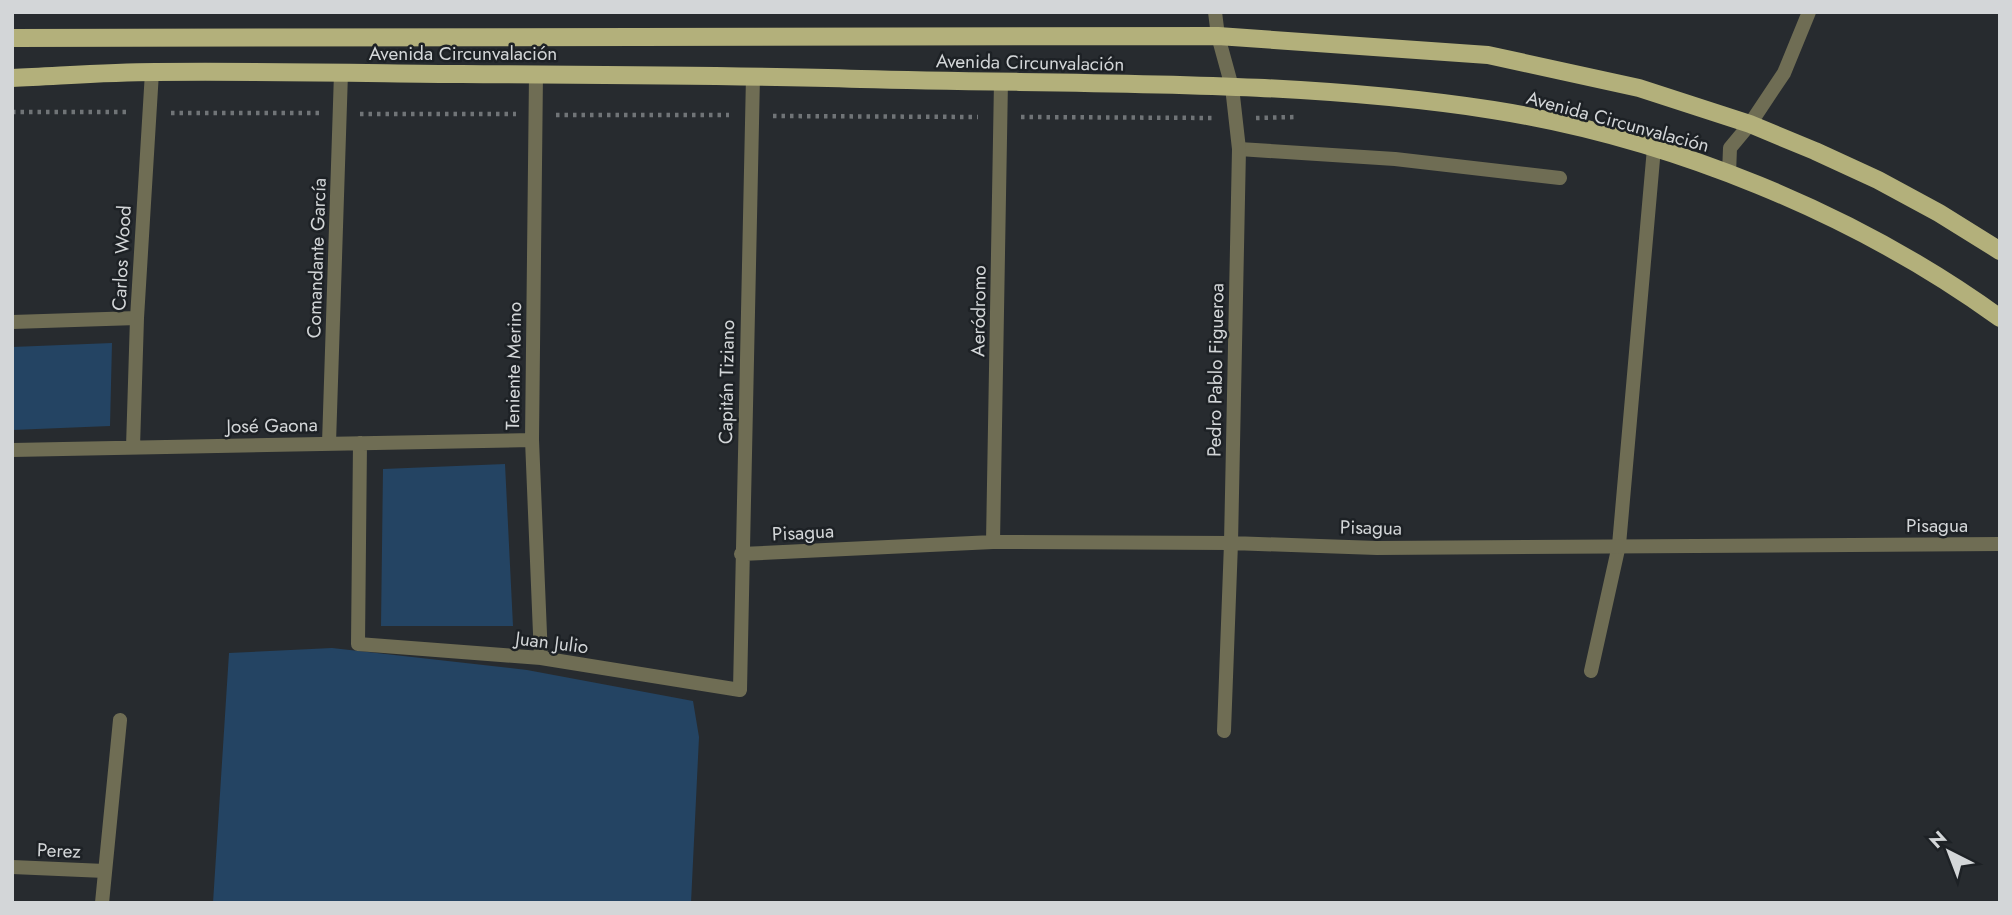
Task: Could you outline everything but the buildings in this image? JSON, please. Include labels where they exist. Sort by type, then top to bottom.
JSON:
[{"type":"main road","name":"Avenida Circunvalación","points":[[12,38],[1218,36],[1488,55],[1639,88],[1750,124],[1815,150],[1878,180],[2000,251]]},
{"type":"main road","name":"Avenida Circunvalación","points":[[12,78],[152,72],[753,76],[1232,88],[1420,100],[1486,109],[1577,127],[1654,148],[1729,174],[1803,205],[1874,240],[2000,318]]},
{"type":"street","name":"Pedro Pablo Figueroa","points":[[1215,12],[1218,36],[1232,88],[1239,149],[1231,543],[1224,731]]},
{"type":"street","points":[[1729,174],[1730,148],[1750,124],[1784,73],[1809,12]]},
{"type":"street","name":"Carlos Wood","points":[[132,447],[152,72]]},
{"type":"street","name":"Comandante García","points":[[329,443],[341,73]]},
{"type":"street","name":"Teniente Merino","points":[[536,74],[532,440],[541,659]]},
{"type":"street","name":"Capitán Tiziano","points":[[740,690],[753,76]]},
{"type":"street","name":"Aeródromo","points":[[993,542],[1001,81]]},
{"type":"street","points":[[1591,671],[1619,545],[1654,148]]},
{"type":"street","points":[[1239,149],[1395,159],[1560,178]]},
{"type":"street","points":[[12,322],[137,318]]},
{"type":"street","name":"José Gaona","points":[[12,450],[532,440]]},
{"type":"street","name":"Juan Julio","points":[[360,443],[358,644],[541,659],[740,690]]},
{"type":"street","name":"Pisagua","points":[[741,554],[993,542],[1231,543],[1377,548],[2000,544]]},
{"type":"street","points":[[102,903],[120,720]]},
{"type":"street","name":"Perez","points":[[12,867],[105,871]]},
{"type":"path","points":[[12,112],[1302,117]]},
{"type":"shaded area","points":[[112,343],[110,426],[12,430],[12,347]]},
{"type":"shaded area","points":[[505,464],[513,626],[381,626],[383,469]]},
{"type":"shaded area","points":[[332,648],[527,670],[693,701],[699,737],[691,903],[213,903],[229,653]]}]
